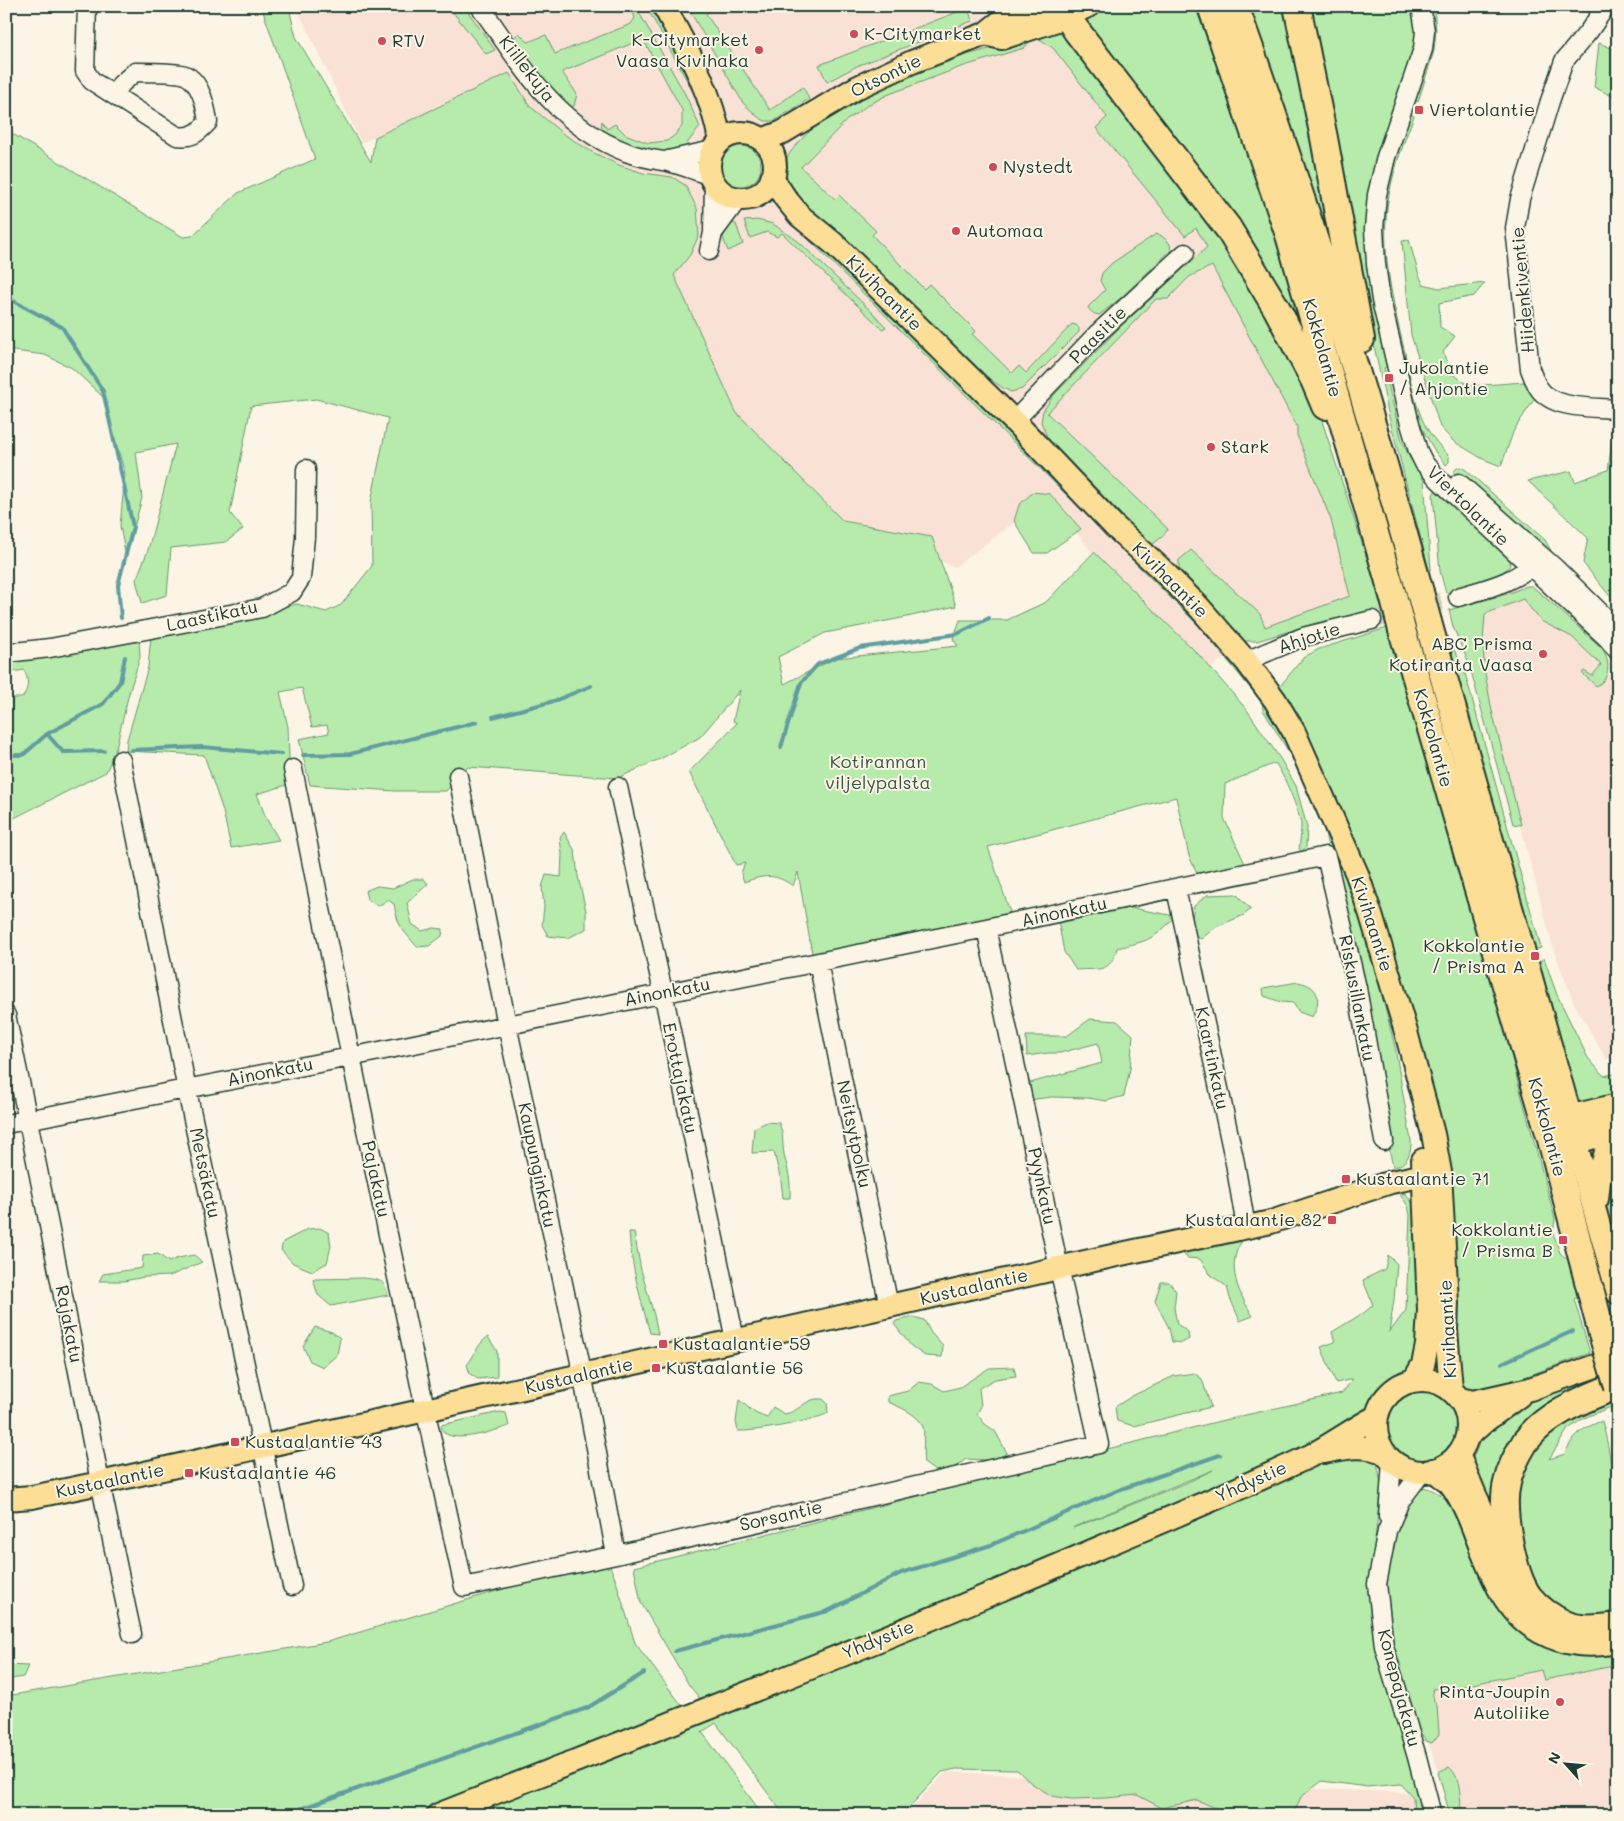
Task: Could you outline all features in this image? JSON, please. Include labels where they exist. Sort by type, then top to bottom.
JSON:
[{"type":"highway","name":"Kokkolantie","points":[[1211,6],[1289,235],[1550,1136],[1602,1334],[1618,1386]]},
{"type":"highway","name":"Kokkolantie","points":[[1235,6],[1305,209],[1356,371],[1572,1130]]},
{"type":"highway","points":[[1297,6],[1324,138],[1363,350],[1356,371]]},
{"type":"highway","points":[[1073,9],[1076,30],[1228,228],[1277,308],[1314,380],[1331,421],[1349,441]]},
{"type":"highway","points":[[1550,1136],[1561,1140],[1572,1130],[1617,1121]]},
{"type":"highway","points":[[1618,1386],[1572,1404],[1543,1423],[1527,1440],[1515,1459],[1506,1485],[1505,1510],[1510,1547],[1522,1583],[1535,1604],[1557,1620],[1567,1624],[1594,1629],[1618,1626]]},
{"type":"main road","points":[[664,6],[707,92],[717,121],[716,145],[708,163],[712,181],[720,192],[729,197],[745,198],[761,193],[774,172],[773,156],[769,147],[755,137],[707,92]]},
{"type":"main road","name":"Otsontie","points":[[755,137],[783,132],[858,87],[912,62],[985,34],[1004,19],[1038,6]]},
{"type":"main road","name":"Otsontie","points":[[985,34],[1002,38],[1057,20],[1073,9]]},
{"type":"main road","name":"Otsontie","points":[[774,172],[818,112]]},
{"type":"main road","points":[[716,145],[728,136],[738,133],[755,137]]},
{"type":"main road","name":"Kivihaantie","points":[[774,172],[800,216]]},
{"type":"main road","name":"Kivihaantie","points":[[745,198],[800,216],[833,242],[1014,421],[1115,526],[1198,606],[1246,661],[1275,700],[1294,732],[1357,874],[1372,915],[1433,1134],[1428,1345],[1423,1366],[1414,1380]]},
{"type":"main road","points":[[1596,1213],[1599,1174],[1606,1147],[1617,1121]]},
{"type":"main road","name":"Kokkolantie","points":[[1572,1130],[1618,1293]]},
{"type":"main road","name":"Kivihaantie","points":[[1432,1173],[1447,1303],[1446,1330],[1455,1394]]},
{"type":"main road","name":"Kustaalantie","points":[[6,1499],[32,1497],[262,1448],[735,1340],[1246,1227],[1289,1217],[1391,1182],[1432,1173]]},
{"type":"main road","points":[[1530,1389],[1485,1420],[1447,1464],[1428,1471],[1411,1471],[1388,1457],[1377,1436],[1376,1417],[1386,1397],[1403,1383],[1414,1380],[1427,1380],[1439,1383],[1455,1394],[1474,1402],[1530,1389],[1618,1358]]},
{"type":"main road","points":[[1455,1394],[1464,1405],[1468,1420],[1463,1445],[1475,1495],[1508,1565],[1522,1583]]},
{"type":"main road","name":"Yhdystie","points":[[438,1815],[710,1708],[1005,1588],[1231,1492],[1313,1454],[1376,1417]]},
{"type":"main road","name":"Yhdystie","points":[[1313,1454],[1358,1446],[1376,1448],[1388,1457]]},
{"type":"main road","points":[[1428,1471],[1449,1482],[1461,1499],[1501,1594],[1528,1625],[1551,1638],[1568,1643],[1599,1646],[1618,1642]]},
{"type":"street","points":[[87,6],[85,71],[92,81],[115,94],[177,136],[189,137],[200,131],[208,122],[206,107],[195,83],[184,75],[135,72],[121,84],[115,94]]},
{"type":"street","name":"Kiillekuja","points":[[480,6],[544,95],[575,124],[598,140],[625,152],[646,159],[690,168],[712,181]]},
{"type":"street","name":"Viertolantie","points":[[1421,6],[1425,31],[1423,49],[1386,157],[1377,195],[1374,229],[1381,300],[1409,420],[1416,439],[1418,452],[1424,464],[1438,480],[1537,561]]},
{"type":"street","name":"Hiidenkiventie","points":[[1606,6],[1589,31],[1564,61],[1520,199],[1515,228],[1530,369],[1538,388],[1555,401],[1565,404],[1618,409]]},
{"type":"street","name":"Kiillekuja","points":[[662,161],[716,145]]},
{"type":"street","points":[[709,251],[713,233],[712,181]]},
{"type":"street","points":[[713,233],[745,198]]},
{"type":"street","name":"Paasitie","points":[[1014,421],[1098,333],[1185,253]]},
{"type":"street","name":"Laastikatu","points":[[6,650],[15,652],[50,648],[262,608],[292,592],[301,578],[305,537],[306,469]]},
{"type":"street","points":[[1458,597],[1503,584],[1537,561]]},
{"type":"street","points":[[1537,561],[1618,630]]},
{"type":"street","points":[[1537,561],[1618,651]]},
{"type":"street","name":"Ahjotie","points":[[1246,661],[1303,637],[1372,620]]},
{"type":"street","name":"Metsäkatu","points":[[121,760],[187,1088],[292,1586]]},
{"type":"street","name":"Pajakatu","points":[[293,769],[350,1057],[464,1587]]},
{"type":"street","name":"Kaupunginkatu","points":[[458,776],[507,1025],[583,1376],[616,1554]]},
{"type":"street","name":"Erottajakatu","points":[[618,788],[663,992],[735,1340]]},
{"type":"street","name":"Ainonkatu","points":[[6,1124],[350,1057],[986,928],[1326,856]]},
{"type":"street","name":"Riskusillankatu","points":[[1326,856],[1357,988],[1384,1141]]},
{"type":"street","name":"Kaartinkatu","points":[[1176,889],[1235,1163],[1246,1227]]},
{"type":"street","name":"Pyynkatu","points":[[986,928],[1099,1444]]},
{"type":"street","name":"Neitsytpolku","points":[[818,962],[889,1306]]},
{"type":"street","name":"Rajakatu","points":[[6,1014],[132,1634]]},
{"type":"street","name":"Sorsantie","points":[[464,1587],[1099,1444]]},
{"type":"street","name":"Konepajakatu","points":[[1388,1457],[1387,1531],[1377,1584],[1384,1646],[1432,1815]]},
{"type":"street","name":"Konepajakatu","points":[[1387,1531],[1400,1501],[1428,1471]]},
{"type":"shaded area","points":[[296,6],[1041,6],[1050,28],[1212,240],[1212,265],[1297,427],[1297,435],[1331,520],[1351,597],[1265,627],[1209,669],[1094,555],[1049,496],[955,567],[940,561],[932,537],[843,521],[736,412],[674,275],[690,255],[672,177],[643,173],[619,165],[592,152],[562,133],[530,106],[509,74],[361,143]]},
{"type":"shaded area","points":[[1526,585],[1540,591],[1606,652],[1609,660],[1607,674],[1618,683],[1618,1057],[1606,1059],[1574,1003],[1554,951],[1462,609]]},
{"type":"shaded area","points":[[1618,1656],[1618,1815],[1451,1815],[1440,1775],[1406,1682]]},
{"type":"shaded area","points":[[946,1772],[1412,1793],[1415,1815],[905,1815]]},
{"type":"green space","name":"Kotirannan viljelypalsta","points":[[261,6],[289,8],[296,37],[371,162],[375,137],[509,73],[530,106],[562,133],[592,152],[619,165],[643,173],[672,177],[685,185],[697,208],[699,235],[690,255],[674,275],[736,412],[843,521],[932,537],[956,606],[825,633],[778,657],[784,684],[836,658],[958,646],[953,639],[960,620],[1007,620],[1046,602],[1094,552],[1199,655],[1247,710],[1296,786],[1307,827],[1306,847],[1302,852],[1299,849],[1301,825],[1298,812],[1275,763],[1225,784],[1224,818],[1246,866],[1198,875],[1189,856],[1176,797],[988,847],[1012,918],[813,959],[798,872],[793,886],[781,879],[770,876],[744,882],[741,873],[745,863],[736,865],[689,772],[737,723],[733,721],[740,690],[700,737],[664,757],[618,778],[468,767],[446,791],[395,791],[310,785],[299,739],[329,733],[327,725],[312,727],[302,688],[280,692],[288,727],[290,784],[257,794],[266,818],[279,840],[231,848],[223,811],[204,755],[126,751],[127,740],[148,667],[151,636],[297,604],[326,612],[341,605],[372,566],[371,502],[388,418],[316,399],[251,406],[230,513],[243,529],[226,542],[171,548],[167,595],[142,603],[136,580],[148,550],[176,444],[136,452],[142,498],[126,557],[120,526],[125,474],[103,397],[72,368],[45,355],[6,350],[6,130],[183,237],[192,236],[238,193],[315,159]]},
{"type":"green space","points":[[448,6],[464,6],[495,50],[486,54]]},
{"type":"green space","points":[[646,6],[650,6],[709,116],[708,119]]},
{"type":"green space","points":[[687,6],[709,6],[711,10],[706,14],[770,110],[803,87],[809,99],[774,121],[765,121],[758,117],[743,103]]},
{"type":"green space","points":[[1106,6],[1195,6],[1270,213],[1305,328],[1290,310],[1079,14]]},
{"type":"green space","points":[[1249,6],[1288,6],[1342,281]]},
{"type":"green space","points":[[1303,6],[1412,6],[1416,16],[1416,48],[1379,154],[1389,366],[1384,368],[1402,441],[1424,480],[1431,569],[1429,570],[1389,417]]},
{"type":"green space","points":[[1429,6],[1434,6],[1436,30],[1434,51],[1418,102],[1413,100]]},
{"type":"green space","points":[[636,7],[685,94],[700,127],[688,142],[684,152],[663,152],[635,147],[607,136],[608,133],[601,128],[602,121],[607,129],[615,124],[625,134],[648,143],[667,141],[682,126],[682,110],[643,39],[562,72],[577,94],[574,106],[569,109],[550,90],[511,40],[519,33],[528,42],[546,35],[555,54],[631,24],[635,18],[632,10]]},
{"type":"green space","points":[[968,8],[972,21],[857,66],[827,82],[819,65]]},
{"type":"green space","points":[[1058,31],[1069,35],[1264,297],[1319,412],[1376,586],[1382,610],[1340,623],[1320,622],[1257,641],[1245,641],[1179,571],[1179,560],[1191,550],[1260,614],[1265,627],[1350,596],[1331,520],[1297,435],[1297,427],[1212,266],[1189,277],[1168,299],[1156,299],[1047,413],[1168,529],[1163,536],[1153,544],[1144,538],[1048,439],[1041,422],[1043,411],[1053,396],[1120,327],[1207,247],[1196,228],[1185,236],[1096,128],[1107,117],[1053,48],[1038,38],[1029,42],[1024,48],[961,67],[887,95],[868,105],[847,120],[801,167],[835,199],[839,195],[876,231],[872,235],[924,289],[929,284],[976,331],[972,334],[1012,373],[1019,366],[1026,373],[1072,324],[1079,328],[1079,332],[1022,389],[1011,392],[980,372],[920,320],[786,191],[783,184],[782,170],[790,152],[826,117],[856,98],[887,82],[920,69]]},
{"type":"green space","points":[[1599,43],[1618,51],[1618,99],[1594,87]]},
{"type":"green space","points":[[1409,113],[1414,116],[1396,165],[1386,215],[1389,275],[1416,401],[1426,427],[1449,456],[1449,462],[1446,465],[1436,453],[1416,418],[1388,299],[1381,230],[1384,196],[1393,159]]},
{"type":"green space","points":[[741,146],[752,149],[758,155],[761,166],[758,177],[752,183],[741,186],[730,183],[724,177],[721,166],[724,155],[730,149]]},
{"type":"green space","points":[[757,220],[773,224],[798,241],[886,327],[882,329],[782,233],[777,237],[767,232],[750,238],[744,221]]},
{"type":"green space","points":[[728,222],[736,224],[743,244],[728,251],[723,238]]},
{"type":"green space","points":[[793,224],[814,237],[1040,460],[1205,628],[1254,688],[1251,689],[1199,626]]},
{"type":"green space","points":[[1156,234],[1162,236],[1170,244],[1171,250],[1122,297],[1099,315],[1091,311],[1088,307],[1105,290],[1100,281],[1102,273],[1112,263]]},
{"type":"green space","points":[[1409,240],[1423,284],[1439,288],[1485,283],[1474,296],[1439,303],[1440,327],[1455,336],[1443,352],[1451,373],[1470,386],[1524,382],[1535,398],[1514,430],[1501,466],[1483,459],[1453,441],[1440,427],[1411,335],[1402,241]]},
{"type":"green space","points":[[1615,420],[1618,420],[1618,606],[1583,563],[1588,538],[1528,481],[1571,471],[1575,482],[1608,470]]},
{"type":"green space","points":[[1461,467],[1545,540],[1554,556],[1482,500],[1453,472]]},
{"type":"green space","points":[[1438,486],[1507,551],[1511,560],[1509,567],[1499,575],[1446,593],[1440,571],[1433,495]]},
{"type":"green space","points":[[1033,492],[1050,494],[1081,529],[1047,553],[1034,553],[1014,521],[1019,505]]},
{"type":"green space","points":[[1527,586],[1532,586],[1601,647],[1608,662],[1608,668],[1605,678],[1596,686],[1582,673],[1584,671],[1592,676],[1601,665],[1572,637],[1541,621],[1523,599],[1485,614],[1483,642],[1485,673],[1492,711],[1521,825],[1513,824],[1469,664],[1453,627],[1449,610],[1507,594]]},
{"type":"green space","points":[[1387,628],[1418,711],[1492,973],[1516,1075],[1555,1219],[1553,1233],[1560,1253],[1568,1260],[1584,1294],[1574,1299],[1590,1353],[1478,1394],[1460,1388],[1454,1265],[1365,867],[1335,795],[1280,686],[1304,657],[1319,649]]},
{"type":"green space","points":[[135,638],[139,640],[140,657],[115,752],[106,772],[6,822],[6,698],[22,698],[26,691],[27,677],[24,670],[6,673],[6,656]]},
{"type":"green space","points":[[1449,641],[1463,666],[1541,948],[1534,950],[1495,832]]},
{"type":"green space","points":[[1262,699],[1298,756],[1362,916],[1395,1047],[1411,1141],[1407,1158],[1398,1166],[1393,1167],[1322,818],[1298,767],[1263,710]]},
{"type":"green space","points":[[564,832],[575,851],[578,876],[586,911],[586,929],[568,938],[548,936],[542,925],[544,907],[542,887],[546,875],[561,877],[562,854],[560,838]]},
{"type":"green space","points":[[413,879],[424,879],[428,884],[407,903],[412,924],[422,931],[434,928],[443,929],[442,936],[429,946],[417,947],[404,932],[394,904],[388,900],[378,906],[367,899],[365,891],[377,886],[393,888]]},
{"type":"green space","points":[[1236,894],[1251,909],[1244,915],[1216,927],[1201,939],[1195,936],[1191,924],[1194,906],[1207,895]]},
{"type":"green space","points":[[1121,906],[1175,916],[1156,935],[1117,948],[1111,962],[1107,966],[1098,969],[1076,970],[1064,952],[1058,920]]},
{"type":"green space","points":[[1544,958],[1557,995],[1588,1058],[1604,1076],[1618,1073],[1618,1101],[1584,1105],[1574,1096],[1540,961]]},
{"type":"green space","points":[[1298,982],[1311,987],[1317,995],[1317,1005],[1312,1017],[1299,1012],[1293,1003],[1281,1002],[1264,996],[1263,988]]},
{"type":"green space","points":[[1090,1019],[1117,1021],[1133,1035],[1130,1069],[1124,1096],[1106,1101],[1088,1098],[1051,1097],[1029,1100],[1030,1083],[1102,1063],[1098,1043],[1060,1053],[1027,1056],[1026,1036],[1067,1036]]},
{"type":"green space","points":[[767,1122],[779,1123],[781,1128],[790,1180],[790,1198],[783,1198],[774,1152],[752,1153],[754,1128]]},
{"type":"green space","points":[[1618,1143],[1618,1259],[1603,1188]]},
{"type":"green space","points":[[1399,1193],[1406,1194],[1416,1208],[1425,1290],[1412,1369],[1357,1416],[1313,1445],[893,1624],[701,1700],[689,1685],[641,1603],[634,1567],[1224,1420],[1342,1393],[1353,1379],[1336,1383],[1321,1347],[1335,1342],[1332,1332],[1373,1305],[1363,1280],[1385,1269],[1388,1255],[1397,1264],[1389,1333],[1406,1310],[1410,1215],[1408,1206]],"holes":[[[1213,1470],[1188,1482],[1073,1528]]]},
{"type":"green space","points":[[320,1228],[329,1233],[331,1246],[327,1263],[312,1271],[293,1263],[281,1250],[283,1242],[308,1229]]},
{"type":"green space","points":[[629,1232],[634,1232],[641,1270],[658,1334],[650,1333],[634,1270]]},
{"type":"green space","points":[[1242,1241],[1237,1250],[1234,1270],[1243,1299],[1253,1316],[1240,1321],[1227,1287],[1210,1274],[1200,1259],[1187,1258],[1183,1253]]},
{"type":"green space","points":[[158,1254],[169,1262],[194,1255],[202,1262],[170,1276],[144,1277],[124,1281],[99,1281],[103,1274],[142,1268],[143,1256]]},
{"type":"green space","points":[[363,1278],[380,1281],[385,1285],[388,1295],[331,1306],[318,1295],[313,1279]]},
{"type":"green space","points":[[1161,1282],[1169,1282],[1176,1291],[1174,1308],[1177,1324],[1188,1332],[1189,1339],[1182,1343],[1172,1342],[1169,1328],[1155,1301]]},
{"type":"green space","points":[[914,1317],[924,1320],[931,1333],[943,1346],[942,1357],[925,1356],[911,1346],[894,1324],[896,1321]]},
{"type":"green space","points":[[315,1327],[332,1332],[340,1338],[337,1355],[323,1367],[310,1361],[303,1346]]},
{"type":"green space","points":[[488,1337],[497,1351],[497,1377],[478,1379],[470,1374],[467,1365],[482,1342]]},
{"type":"green space","points":[[1014,1367],[1016,1376],[995,1379],[979,1388],[981,1406],[977,1414],[985,1424],[995,1431],[1007,1453],[998,1458],[987,1460],[966,1459],[956,1467],[935,1471],[924,1463],[924,1431],[921,1422],[908,1412],[888,1402],[888,1396],[908,1391],[919,1382],[932,1384],[944,1391],[960,1387],[989,1368]]},
{"type":"green space","points":[[1618,1368],[1544,1414],[1500,1527],[1472,1468],[1473,1458],[1480,1441],[1508,1414],[1537,1397]]},
{"type":"green space","points":[[1194,1373],[1202,1379],[1211,1407],[1134,1426],[1117,1421],[1115,1407],[1132,1396],[1174,1376]]},
{"type":"green space","points":[[1423,1392],[1444,1398],[1454,1408],[1460,1429],[1454,1450],[1444,1460],[1423,1466],[1402,1460],[1392,1450],[1386,1429],[1392,1408],[1402,1398]]},
{"type":"green space","points":[[1618,1394],[1618,1404],[1584,1418],[1568,1429],[1549,1459],[1565,1454],[1571,1442],[1579,1433],[1589,1426],[1602,1421],[1608,1444],[1615,1491],[1618,1610],[1589,1617],[1559,1607],[1539,1595],[1518,1553],[1518,1471],[1555,1422]]},
{"type":"green space","points":[[816,1399],[823,1399],[827,1403],[828,1413],[784,1425],[738,1431],[736,1422],[739,1400],[755,1413],[767,1418],[773,1407],[784,1414],[794,1411]]},
{"type":"green space","points":[[500,1412],[506,1413],[509,1426],[482,1434],[460,1437],[451,1436],[444,1432],[441,1425]]},
{"type":"green space","points":[[1355,1454],[1377,1462],[1381,1484],[1373,1560],[1375,1643],[1420,1798],[1423,1815],[1414,1815],[1413,1797],[1401,1784],[1367,1787],[1322,1781],[1301,1797],[1293,1815],[1260,1815],[1250,1812],[1227,1813],[1197,1800],[1162,1808],[1137,1795],[1071,1799],[1052,1796],[1031,1783],[1017,1770],[956,1769],[942,1772],[902,1815],[784,1815],[716,1723],[702,1732],[763,1815],[461,1815],[1314,1465],[1340,1455]]},
{"type":"green space","points":[[1423,1487],[1441,1495],[1450,1504],[1462,1524],[1479,1569],[1618,1653],[1618,1665],[1544,1680],[1541,1670],[1458,1687],[1432,1689],[1437,1706],[1439,1734],[1432,1743],[1426,1741],[1416,1725],[1392,1651],[1386,1595],[1389,1555],[1404,1511],[1416,1492]]},
{"type":"green space","points":[[610,1566],[635,1643],[683,1707],[414,1815],[6,1815],[6,1696],[327,1642],[530,1581],[576,1570]]},
{"type":"green space","points":[[6,1665],[28,1666],[23,1677],[6,1680]]},
{"type":"green space","points":[[1449,1767],[1458,1783],[1461,1815],[1450,1815],[1438,1772]]},
{"type":"waterway","points":[[6,297],[62,327],[103,391],[133,527],[118,585],[121,618]]},
{"type":"waterway","points":[[781,747],[801,683],[818,664],[860,648],[957,634],[989,618]]},
{"type":"waterway","points":[[6,755],[23,755],[47,734],[103,704],[120,682],[125,657]]},
{"type":"waterway","points":[[493,717],[554,701],[591,686]]},
{"type":"waterway","points":[[303,755],[350,754],[477,722]]},
{"type":"waterway","points":[[47,734],[63,752],[104,751]]},
{"type":"waterway","points":[[131,750],[202,747],[281,754]]},
{"type":"waterway","points":[[1502,1363],[1573,1331]]},
{"type":"waterway","points":[[675,1651],[828,1611],[901,1573],[991,1545],[1121,1489],[1220,1455]]},
{"type":"waterway","points":[[283,1815],[587,1708],[644,1673]]},
{"type":"waterway","points":[[246,1815],[253,1813],[273,1815]]},
{"type":"tunnel","points":[[1372,620],[1458,597]]},
{"type":"place","name":"K-Citymarket","points":[[854,34]]},
{"type":"place","name":"RTV","points":[[382,41]]},
{"type":"place","name":"K-Citymarket Vaasa Kivihaka","points":[[759,50]]},
{"type":"place","name":"Viertolantie","points":[[1419,110]]},
{"type":"place","name":"Nystedt","points":[[993,167]]},
{"type":"place","name":"Automaa","points":[[956,231]]},
{"type":"place","name":"Jukolantie / Ahjontie","points":[[1389,378]]},
{"type":"place","name":"Stark","points":[[1211,447]]},
{"type":"place","name":"ABC Prisma Kotiranta Vaasa","points":[[1543,654]]},
{"type":"place","name":"Kokkolantie / Prisma A","points":[[1535,956]]},
{"type":"place","name":"Kustaalantie 71","points":[[1346,1179]]},
{"type":"place","name":"Kustaalantie 82","points":[[1332,1220]]},
{"type":"place","name":"Kokkolantie / Prisma B","points":[[1563,1240]]},
{"type":"place","name":"Kustaalantie 59","points":[[663,1344]]},
{"type":"place","name":"Kustaalantie 56","points":[[656,1368]]},
{"type":"place","name":"Kustaalantie 43","points":[[235,1442]]},
{"type":"place","name":"Kustaalantie 46","points":[[189,1473]]},
{"type":"place","name":"Rinta-Joupin Autoliike","points":[[1560,1702]]}]
